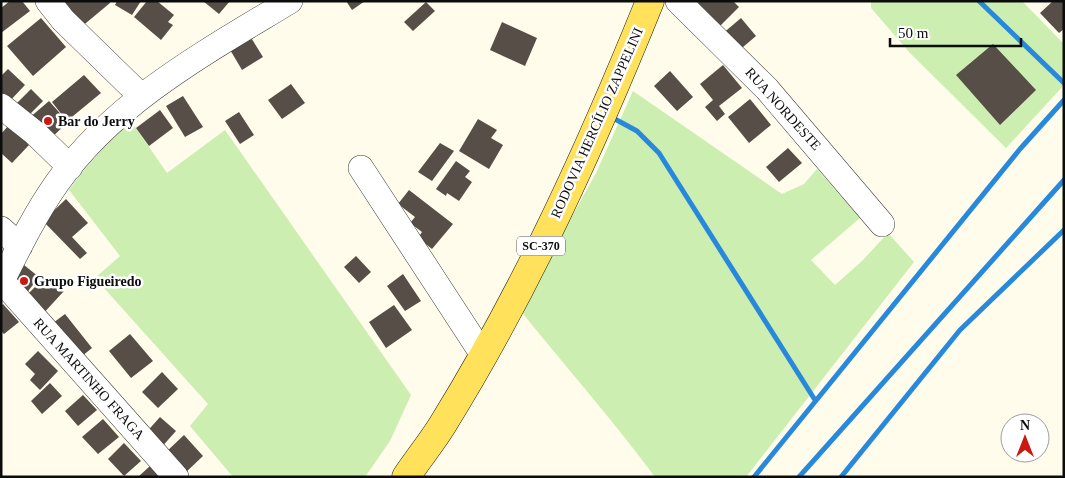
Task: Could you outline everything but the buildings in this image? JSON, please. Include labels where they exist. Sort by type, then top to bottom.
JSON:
[{"type":"main road","name":"RODOVIA HERCÍLIO ZAPPELINI","points":[[406,477],[443,424],[508,311],[576,176],[650,1]]},
{"type":"street","points":[[48,1],[64,20],[141,96]]},
{"type":"street","points":[[2,282],[49,196],[70,167],[102,132],[141,96],[193,60],[290,1]]},
{"type":"street","name":"RUA NORDESTE","points":[[678,1],[767,89],[882,224]]},
{"type":"street","points":[[1,106],[35,132],[70,167]]},
{"type":"street","points":[[361,168],[483,355]]},
{"type":"street","points":[[1,229],[20,246]]},
{"type":"street","name":"RUA MARTINHO FRAGA","points":[[2,282],[176,477]]},
{"type":"green space","points":[[871,1],[1022,1],[1064,44],[1064,85],[1006,148],[910,53],[871,8]]},
{"type":"green space","points":[[633,91],[782,194],[804,184],[817,169],[860,218],[811,260],[835,285],[862,261],[888,233],[914,262],[746,477],[655,477],[520,310],[596,173]]},
{"type":"green space","points":[[131,121],[167,173],[225,130],[411,395],[390,441],[365,477],[233,477],[190,426],[208,404],[95,278],[120,256],[69,190],[98,154]]},
{"type":"waterway","points":[[979,1],[1064,83]]},
{"type":"waterway","points":[[754,477],[1020,149],[1064,100]]},
{"type":"waterway","points":[[613,118],[637,131],[659,153],[815,400]]},
{"type":"waterway","points":[[799,477],[1064,180]]},
{"type":"waterway","points":[[841,477],[960,330],[1064,230]]},
{"type":"place","name":"Bar do Jerry","points":[[48,121]]},
{"type":"place","name":"Grupo Figueiredo","points":[[24,281]]}]
